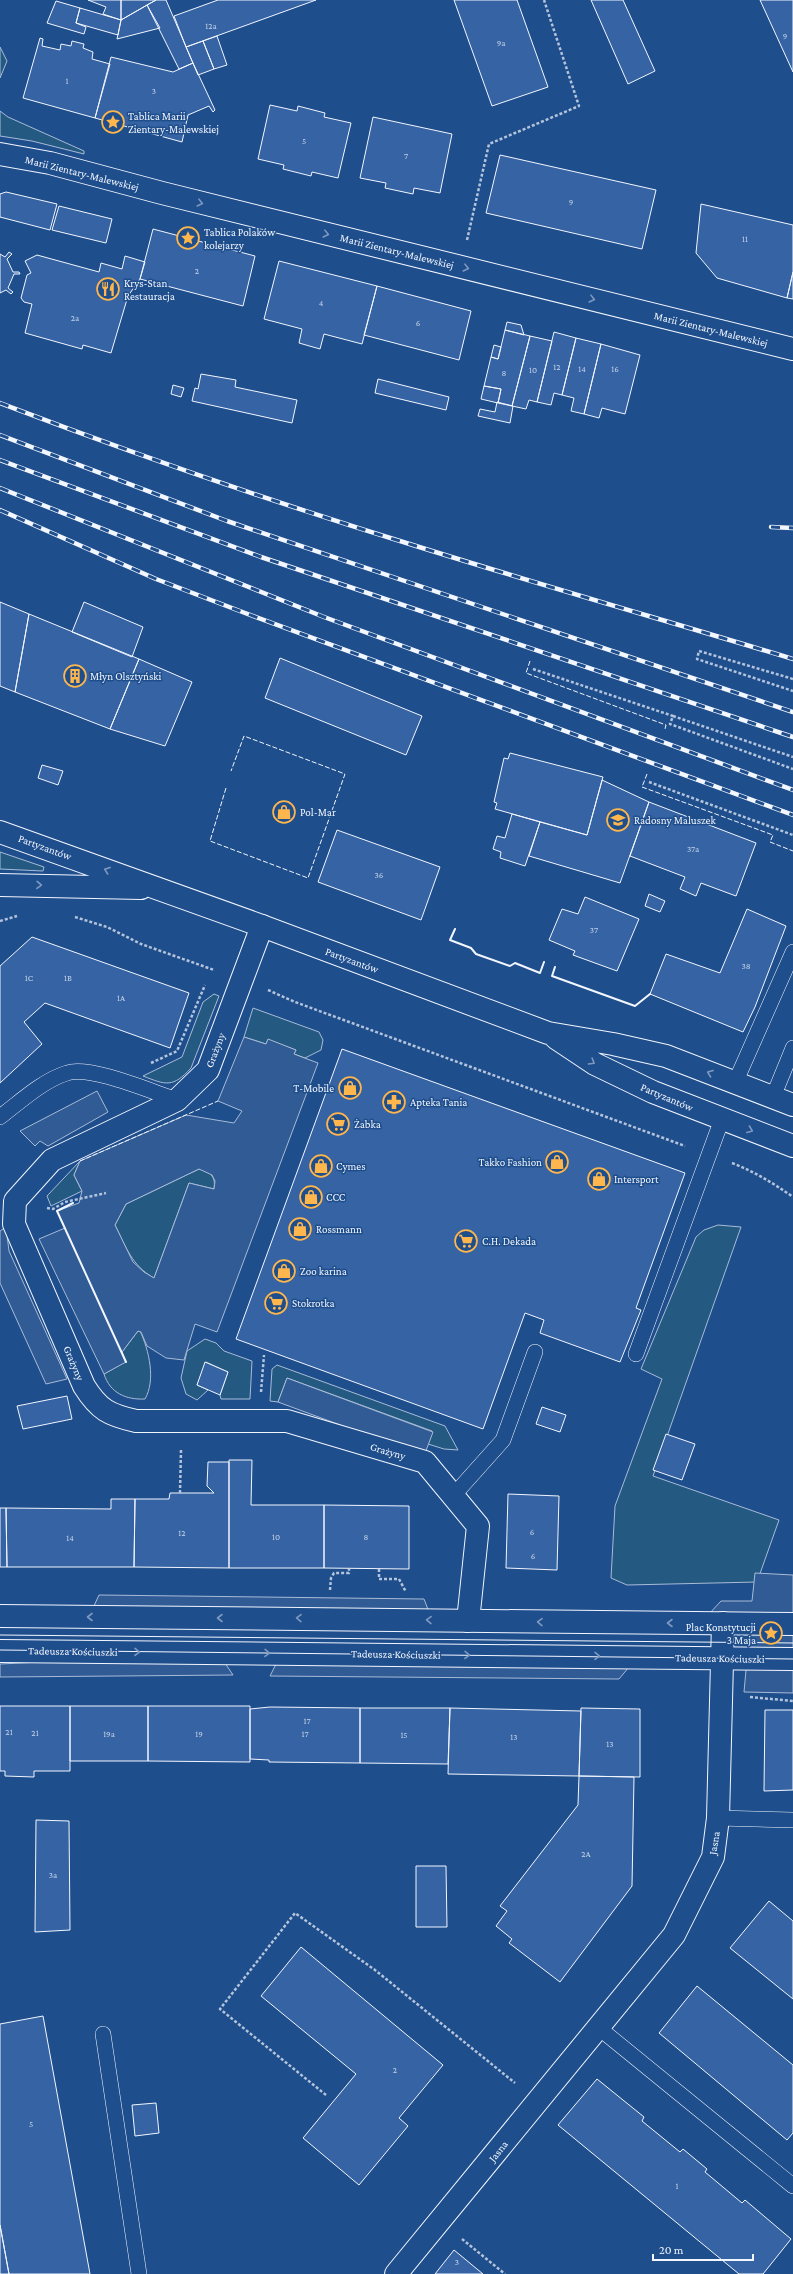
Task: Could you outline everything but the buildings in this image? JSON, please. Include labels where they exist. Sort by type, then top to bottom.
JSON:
[{"type":"street","name":"Marii Zientary-Malewskiej","points":[[0,154],[50,163],[162,193],[793,349]]},
{"type":"street","name":"Partyzantów","points":[[0,832],[262,926],[548,1033],[613,1044],[666,1056],[793,1105]]},
{"type":"street","name":"Partyzantów","points":[[0,885],[156,888]]},
{"type":"street","name":"Grażyny","points":[[262,926],[208,1070],[177,1100],[52,1160],[15,1201],[14,1224],[84,1386],[92,1400],[112,1415],[136,1421],[287,1421],[425,1462],[478,1526],[468,1621]]},
{"type":"street","name":"Partyzantów","points":[[548,1033],[595,1064],[653,1092],[793,1146]]},
{"type":"street","points":[[0,1616],[793,1624]]},
{"type":"street","name":"Jasna","points":[[396,2274],[599,2028],[677,1929],[713,1857],[718,1818],[723,1624]]},
{"type":"street","name":"Tadeusza Kościuszki","points":[[0,1651],[793,1659]]},
{"type":"lane","points":[[735,1083],[793,952]]},
{"type":"lane","points":[[773,1097],[793,1048]]},
{"type":"lane","points":[[0,1117],[46,1082],[68,1072],[100,1074],[177,1100]]},
{"type":"lane","points":[[636,1354],[722,1119]]},
{"type":"lane","points":[[453,1496],[503,1440],[535,1352]]},
{"type":"lane","points":[[718,1818],[793,1820]]},
{"type":"lane","points":[[599,2028],[793,2186]]},
{"type":"lane","points":[[103,2034],[139,2274]]},
{"type":"path","points":[[467,240],[489,144],[579,106],[544,0]]},
{"type":"path","points":[[793,679],[699,651],[697,659],[793,691]]},
{"type":"path","points":[[533,669],[793,756]]},
{"type":"path","points":[[673,716],[670,724],[793,769]]},
{"type":"path","points":[[649,782],[793,835]]},
{"type":"path","points":[[70,915],[107,927],[141,944],[218,971]]},
{"type":"path","points":[[0,921],[21,916]]},
{"type":"path","points":[[121,1081],[126,1074],[178,1051],[205,984]]},
{"type":"path","points":[[262,987],[295,1002],[754,1171],[793,1196]]},
{"type":"path","points":[[53,1209],[65,1202],[106,1193]]},
{"type":"path","points":[[261,1393],[264,1355]]},
{"type":"path","points":[[180,1493],[181,1443]]},
{"type":"path","points":[[330,1591],[331,1578],[334,1573],[349,1573],[349,1569]]},
{"type":"path","points":[[379,1569],[379,1579],[399,1579],[406,1592]]},
{"type":"path","points":[[751,1691],[750,1698],[793,1701]]},
{"type":"path","points":[[326,2095],[220,2009],[295,1913],[375,1970],[520,2087]]},
{"type":"path","points":[[457,2235],[505,2274]]},
{"type":"shaded area","points":[[0,47],[7,61],[0,78]]},
{"type":"shaded area","points":[[0,111],[8,117],[84,151],[84,154],[32,141],[0,136]]},
{"type":"shaded area","points":[[0,852],[44,867],[43,871],[0,869]]},
{"type":"shaded area","points":[[214,994],[219,996],[191,1068],[179,1079],[169,1083],[164,1083],[143,1076],[182,1057],[203,1002]]},
{"type":"shaded area","points":[[253,1008],[319,1032],[323,1040],[321,1050],[305,1058],[294,1054],[296,1050],[268,1040],[266,1044],[244,1037]]},
{"type":"shaded area","points":[[244,1037],[266,1044],[268,1039],[296,1050],[294,1054],[318,1063],[217,1332],[195,1324],[184,1360],[166,1358],[147,1346],[141,1332],[138,1331],[122,1352],[126,1362],[104,1374],[39,1239],[65,1228],[57,1211],[79,1203],[82,1191],[74,1175],[80,1161],[186,1115],[234,1123],[242,1111],[218,1101]],"holes":[[[199,1169],[212,1175],[215,1181],[214,1189],[189,1183],[154,1278],[144,1272],[133,1262],[115,1225],[126,1204]]]},
{"type":"shaded area","points":[[97,1091],[108,1112],[48,1146],[40,1141],[35,1146],[20,1131]]},
{"type":"shaded area","points":[[80,1161],[74,1175],[82,1191],[51,1206],[47,1196]]},
{"type":"shaded area","points":[[199,1169],[210,1173],[214,1181],[214,1189],[189,1183],[154,1278],[140,1268],[135,1262],[126,1248],[115,1225],[126,1204]]},
{"type":"shaded area","points":[[718,1225],[741,1227],[653,1476],[779,1520],[757,1582],[627,1585],[611,1578],[615,1506],[662,1379],[641,1369],[696,1237],[704,1230]]},
{"type":"shaded area","points":[[6,1227],[9,1251],[67,1379],[46,1384],[0,1283],[0,1231]]},
{"type":"shaded area","points":[[138,1331],[140,1331],[146,1347],[151,1374],[145,1399],[125,1397],[115,1391],[110,1386],[104,1374],[125,1362],[122,1352]]},
{"type":"shaded area","points":[[205,1339],[216,1343],[224,1351],[252,1361],[250,1399],[221,1399],[220,1395],[228,1372],[206,1362],[197,1385],[208,1390],[197,1400],[186,1394],[181,1378],[187,1351]]},
{"type":"shaded area","points":[[277,1365],[445,1426],[458,1450],[444,1449],[428,1444],[432,1431],[287,1378],[278,1402],[270,1401],[272,1369]]},
{"type":"shaded area","points":[[287,1378],[433,1432],[424,1456],[278,1402]]},
{"type":"shaded area","name":"Plac Konstytucji 3 Maja","points":[[755,1573],[793,1575],[793,1693],[744,1692],[751,1615],[709,1614],[721,1601],[752,1601]]},
{"type":"shaded area","points":[[99,1595],[424,1599],[429,1612],[93,1608]]},
{"type":"shaded area","points":[[42,1662],[225,1663],[233,1675],[0,1677],[0,1664]]},
{"type":"shaded area","points":[[276,1664],[629,1667],[619,1679],[270,1676]]},
{"type":"tram line","points":[[0,1635],[793,1643]]},
{"type":"tram line","points":[[0,1650],[793,1659]]},
{"type":"railway","points":[[0,403],[155,460],[311,513],[510,575],[793,659]]},
{"type":"railway","points":[[0,435],[227,521],[793,712]]},
{"type":"railway","points":[[0,460],[261,557],[793,737]]},
{"type":"railway","points":[[0,488],[324,617],[793,790]]},
{"type":"railway","points":[[0,510],[156,579],[793,815]]},
{"type":"railway","points":[[771,527],[793,528]]},
{"type":"fence","points":[[530,661],[526,673],[666,725],[665,729]]},
{"type":"fence","points":[[226,788],[210,841],[308,878],[345,774],[244,736],[231,771]]},
{"type":"fence","points":[[647,774],[642,787],[773,835],[770,842],[793,851]]},
{"type":"fence","points":[[80,1161],[218,1101]]},
{"type":"wall","points":[[455,929],[450,940],[471,948],[476,954],[510,966],[515,963],[540,973],[544,962]]},
{"type":"wall","points":[[555,967],[552,976],[635,1006],[650,994]]},
{"type":"wall","points":[[73,1203],[57,1211],[126,1362]]},
{"type":"place","name":"Tablica Marii Zientary-Malewskiej","points":[[113,122]]},
{"type":"place","name":"Tablica Polaków kolejarzy","points":[[188,238]]},
{"type":"place","name":"Krys-Stan Restauracja","points":[[108,289]]},
{"type":"place","name":"Młyn Olsztyński","points":[[75,676]]},
{"type":"place","name":"Pol-Mar","points":[[284,812]]},
{"type":"place","name":"Radosny Maluszek","points":[[618,820]]},
{"type":"place","name":"T-Mobile","points":[[350,1088]]},
{"type":"place","name":"Apteka Tania","points":[[394,1102]]},
{"type":"place","name":"Żabka","points":[[338,1124]]},
{"type":"place","name":"Takko Fashion","points":[[557,1162]]},
{"type":"place","name":"Cymes","points":[[321,1166]]},
{"type":"place","name":"Intersport","points":[[599,1179]]},
{"type":"place","name":"CCC","points":[[311,1197]]},
{"type":"place","name":"Rossmann","points":[[300,1229]]},
{"type":"place","name":"C.H. Dekada","points":[[466,1241]]},
{"type":"place","name":"Zoo karina","points":[[284,1271]]},
{"type":"place","name":"Stokrotka","points":[[276,1303]]},
{"type":"place","name":"Plac Konstytucji 3 Maja","points":[[771,1633]]}]
